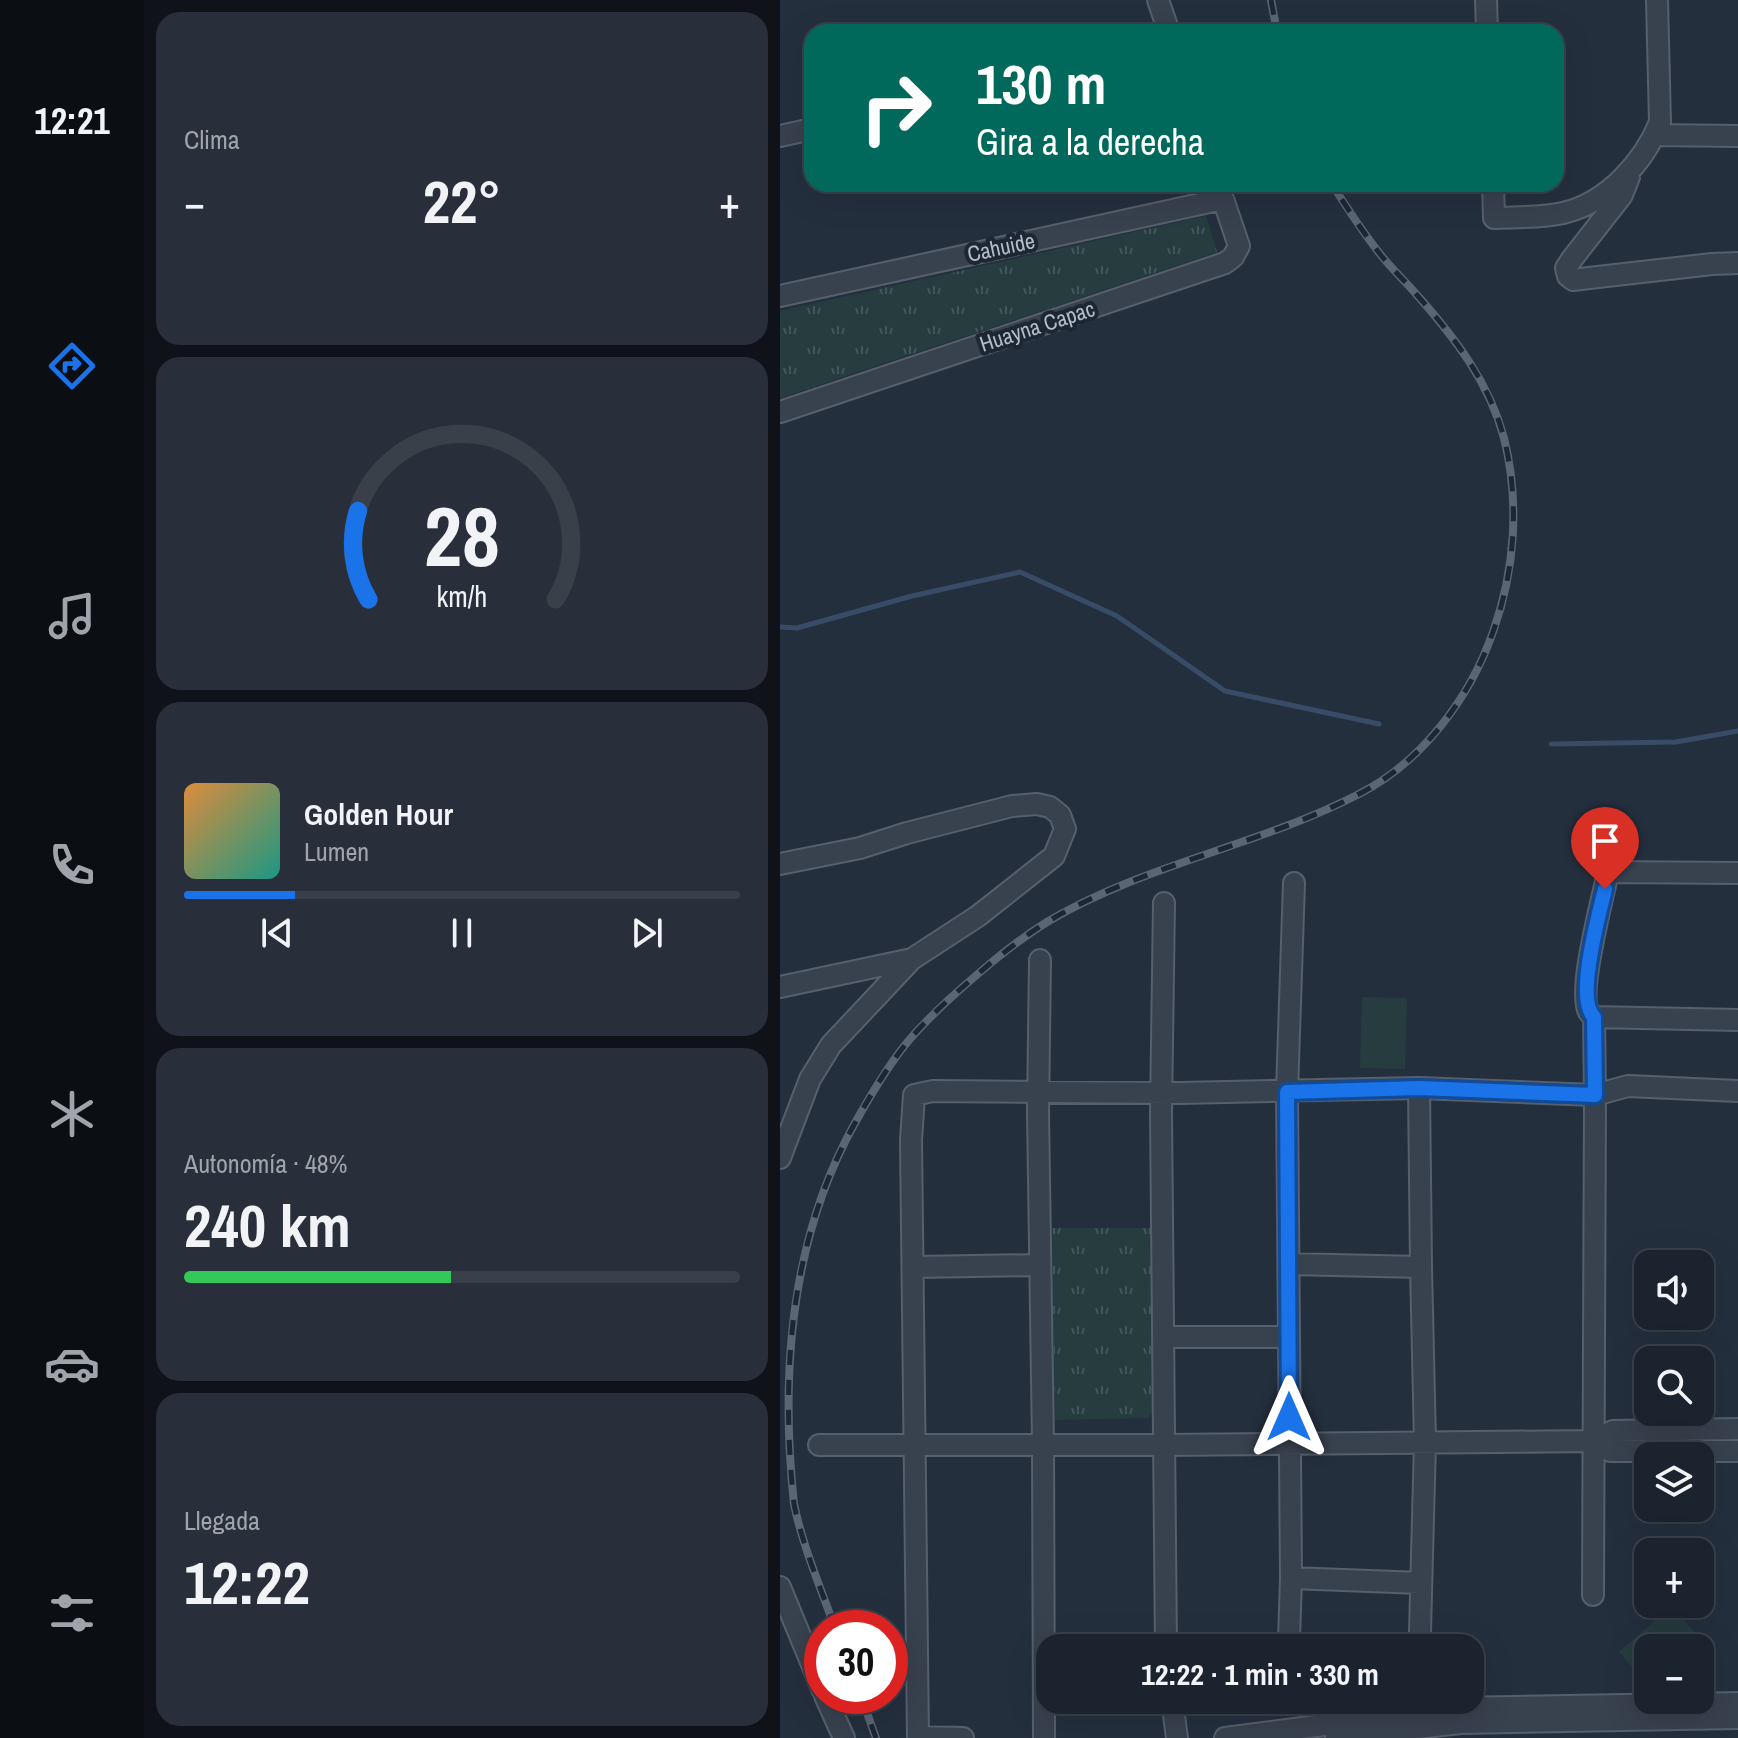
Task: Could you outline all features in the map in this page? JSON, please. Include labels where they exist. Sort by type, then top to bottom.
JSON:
[{"type":"street","points":[[1158,0],[1166,24]]},
{"type":"street","points":[[1486,0],[1487,24]]},
{"type":"street","points":[[1657,0],[1660,122],[1632,170],[1622,195],[1566,268],[1568,276],[1573,280],[1738,263]]},
{"type":"street","points":[[780,136],[804,131]]},
{"type":"street","points":[[1655,135],[1738,136]]},
{"type":"street","points":[[1493,192],[1494,218],[1549,216],[1589,202],[1612,188],[1632,170]]},
{"type":"street","name":"Cahuide","points":[[780,296],[1217,192]]},
{"type":"street","name":"Huayna Capac","points":[[780,412],[1225,263],[1239,246],[1221,192]]},
{"type":"street","points":[[780,864],[860,848],[1012,806],[1037,804],[1050,807],[1060,815],[1065,829],[1054,856],[978,916],[912,959],[831,1045],[810,1079],[780,1158]]},
{"type":"street","points":[[1738,873],[1608,872],[1586,996],[1588,1011],[1594,1017],[1738,1020]]},
{"type":"street","points":[[1289,1634],[1287,1092],[1294,883]]},
{"type":"street","points":[[1164,903],[1161,1093],[1166,1634]]},
{"type":"street","points":[[780,987],[912,959]]},
{"type":"street","points":[[1040,960],[1038,1091],[1044,1738]]},
{"type":"street","points":[[1593,1595],[1594,1017]]},
{"type":"street","points":[[963,1738],[918,1738],[911,1140],[914,1095],[933,1091],[1161,1093],[1419,1088],[1595,1095],[1628,1086],[1738,1091]]},
{"type":"street","points":[[1419,1088],[1425,1442],[1420,1631]]},
{"type":"street","points":[[1289,1264],[1421,1267]]},
{"type":"street","points":[[914,1267],[1040,1265]]},
{"type":"street","points":[[1163,1337],[1289,1337]]},
{"type":"street","points":[[819,1445],[1593,1441],[1613,1431],[1738,1429]]},
{"type":"street","points":[[1593,1441],[1610,1451],[1738,1451]]},
{"type":"street","points":[[1291,1578],[1421,1583]]},
{"type":"street","points":[[780,1587],[804,1645]]},
{"type":"street","points":[[1225,1738],[1455,1708],[1604,1721],[1738,1703]]},
{"type":"street","points":[[833,1714],[844,1738]]},
{"type":"street","points":[[1174,1714],[1177,1738]]},
{"type":"street","points":[[1328,1738],[1419,1733],[1461,1723],[1738,1718]]},
{"type":"green space","points":[[1206,216],[1217,252],[780,398],[780,311]]},
{"type":"green space","points":[[1362,997],[1407,998],[1405,1069],[1360,1068]]},
{"type":"green space","points":[[1052,1228],[1151,1228],[1154,1411],[1148,1418],[1055,1420]]},
{"type":"green space","points":[[1657,1618],[1682,1618],[1696,1634],[1639,1634]]},
{"type":"green space","points":[[1634,1639],[1634,1669],[1619,1652]]},
{"type":"waterway","points":[[780,627],[797,628],[912,596],[1020,572],[1117,616],[1225,691],[1379,724]]},
{"type":"waterway","points":[[1551,744],[1676,742],[1738,731]]},
{"type":"railway","points":[[1271,0],[1276,24]]},
{"type":"railway","points":[[828,1610],[794,1504],[788,1406],[795,1308],[803,1260],[833,1167],[885,1073],[905,1045],[940,1007],[1020,940],[1047,922],[1123,885],[1321,812],[1382,781],[1441,726],[1471,681],[1493,632],[1506,585],[1513,536],[1509,462],[1498,418],[1480,379],[1457,344],[1380,254],[1337,192]]},
{"type":"railway","points":[[867,1714],[876,1738]]},
{"type":"route","points":[[1289,1417],[1287,1092],[1419,1088],[1595,1095],[1594,1017],[1588,1011],[1586,996],[1605,889]]}]
